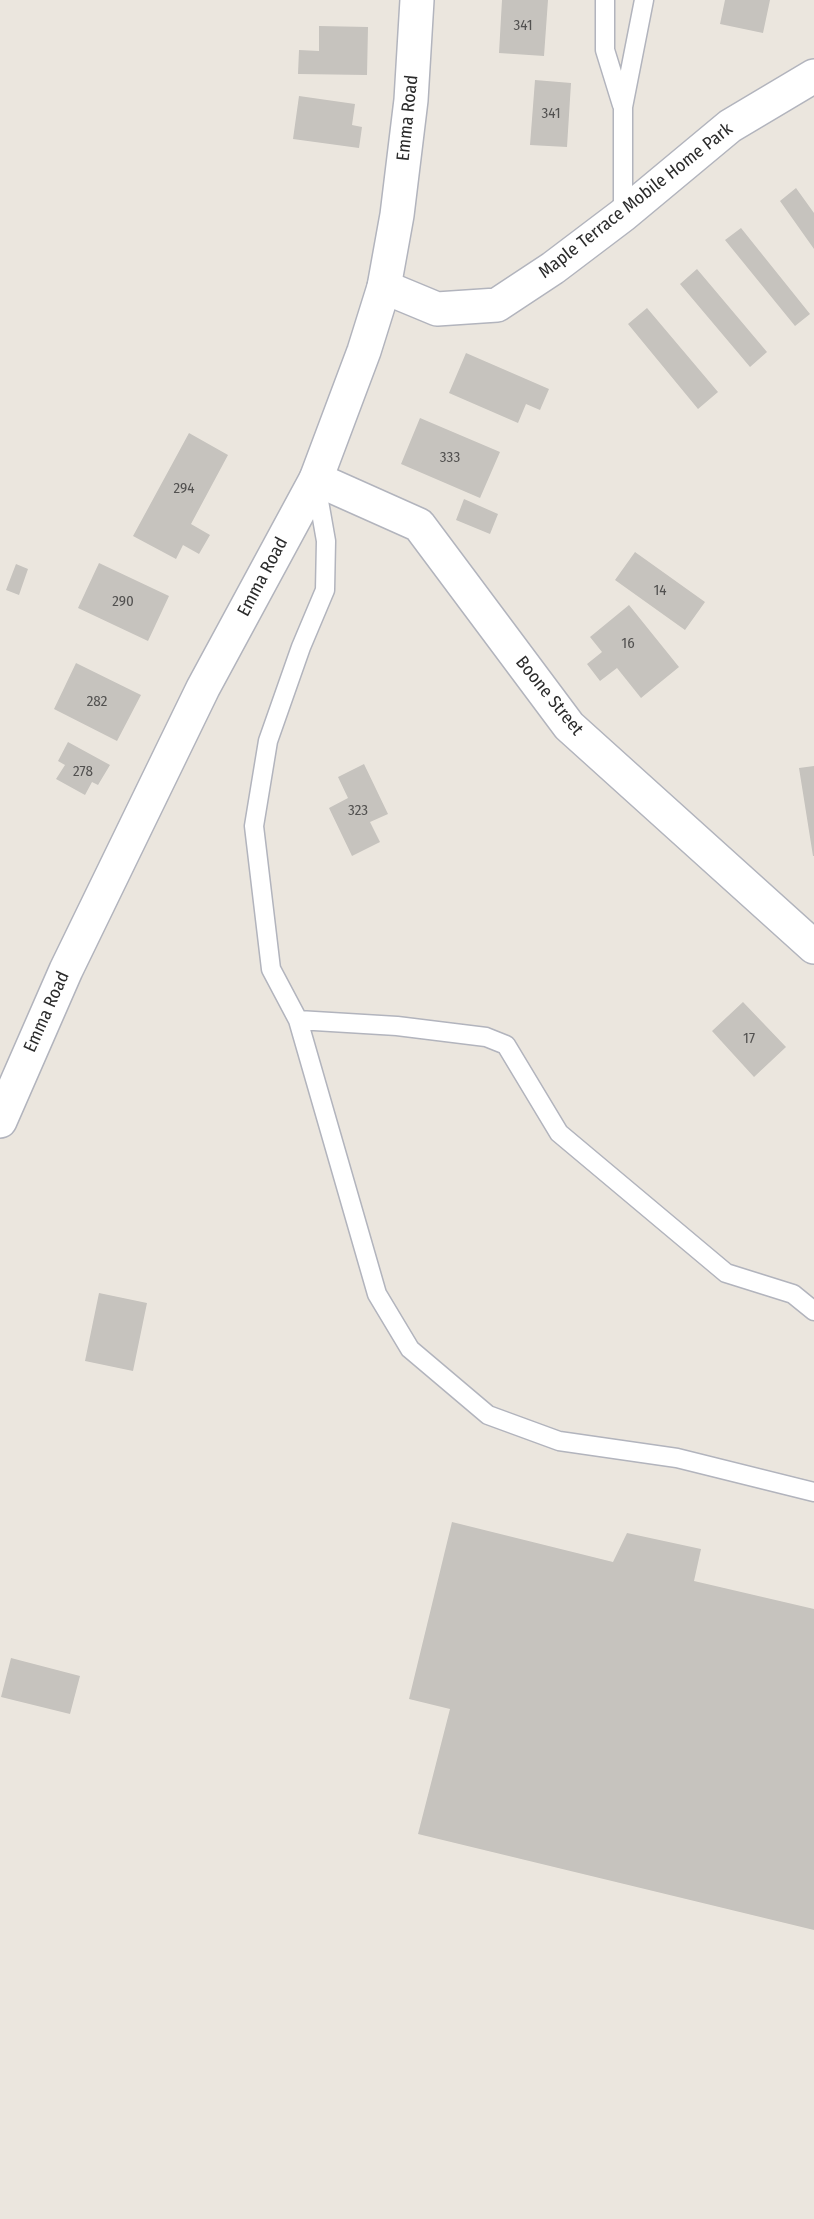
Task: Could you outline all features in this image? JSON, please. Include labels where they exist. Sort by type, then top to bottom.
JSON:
[{"type":"street","name":"Emma Road","points":[[0,1121],[66,970],[203,688],[315,479],[364,351],[384,286],[397,216],[411,100],[417,0]]},
{"type":"street","name":"Maple Terrace Mobile Home Park","points":[[384,286],[437,309],[497,305],[553,268],[623,215],[730,126],[814,76]]},
{"type":"street","name":"Boone Street","points":[[315,479],[419,525],[569,726],[814,947]]},
{"type":"lane","points":[[604,0],[605,50],[623,107]]},
{"type":"lane","points":[[623,215],[623,107],[644,0]]},
{"type":"lane","points":[[315,479],[326,541],[325,590],[301,647],[268,741],[254,826],[271,969],[298,1020],[377,1294],[410,1349],[488,1415],[559,1441],[677,1458],[814,1492]]},
{"type":"lane","points":[[298,1020],[397,1026],[486,1037],[506,1046],[560,1133],[726,1273],[793,1294],[814,1311]]},
{"type":"building","points":[[502,0],[548,0],[544,56],[499,53]]},
{"type":"building","points":[[725,0],[770,0],[763,33],[720,24]]},
{"type":"building","points":[[319,26],[368,27],[367,75],[298,74],[299,50],[319,51]]},
{"type":"building","points":[[535,80],[571,83],[567,147],[530,145]]},
{"type":"building","points":[[299,96],[355,104],[352,125],[362,127],[359,148],[293,139]]},
{"type":"building","points":[[796,188],[814,213],[814,249],[780,201]]},
{"type":"building","points":[[741,228],[810,314],[795,326],[725,240]]},
{"type":"building","points":[[697,269],[767,352],[750,367],[680,284]]},
{"type":"building","points":[[647,308],[718,392],[698,409],[628,324]]},
{"type":"building","points":[[466,353],[549,389],[540,410],[526,404],[518,423],[449,393]]},
{"type":"building","points":[[420,418],[500,452],[480,498],[401,464]]},
{"type":"building","points":[[189,433],[228,455],[191,524],[210,535],[199,554],[183,545],[176,559],[133,536]]},
{"type":"building","points":[[464,499],[498,514],[490,534],[456,520]]},
{"type":"building","points":[[635,552],[705,602],[685,630],[615,580]]},
{"type":"building","points":[[99,563],[169,596],[148,641],[78,608]]},
{"type":"building","points":[[16,564],[28,569],[19,595],[6,590]]},
{"type":"building","points":[[629,605],[679,667],[641,698],[617,668],[600,681],[587,664],[602,652],[590,637]]},
{"type":"building","points":[[76,663],[141,695],[117,741],[54,709]]},
{"type":"building","points":[[68,742],[110,765],[98,785],[92,782],[85,795],[56,779],[65,765],[58,761]]},
{"type":"building","points":[[364,764],[388,814],[370,822],[380,842],[352,856],[329,808],[348,798],[338,777]]},
{"type":"building","points":[[814,766],[814,856],[813,856],[799,768]]},
{"type":"building","points":[[743,1002],[786,1047],[754,1077],[712,1031]]},
{"type":"building","points":[[99,1293],[147,1303],[133,1371],[85,1361]]},
{"type":"building","points":[[452,1522],[613,1562],[627,1533],[701,1549],[694,1581],[814,1609],[814,1930],[418,1834],[450,1709],[409,1699]]},
{"type":"building","points":[[11,1658],[80,1676],[70,1714],[1,1697]]}]
